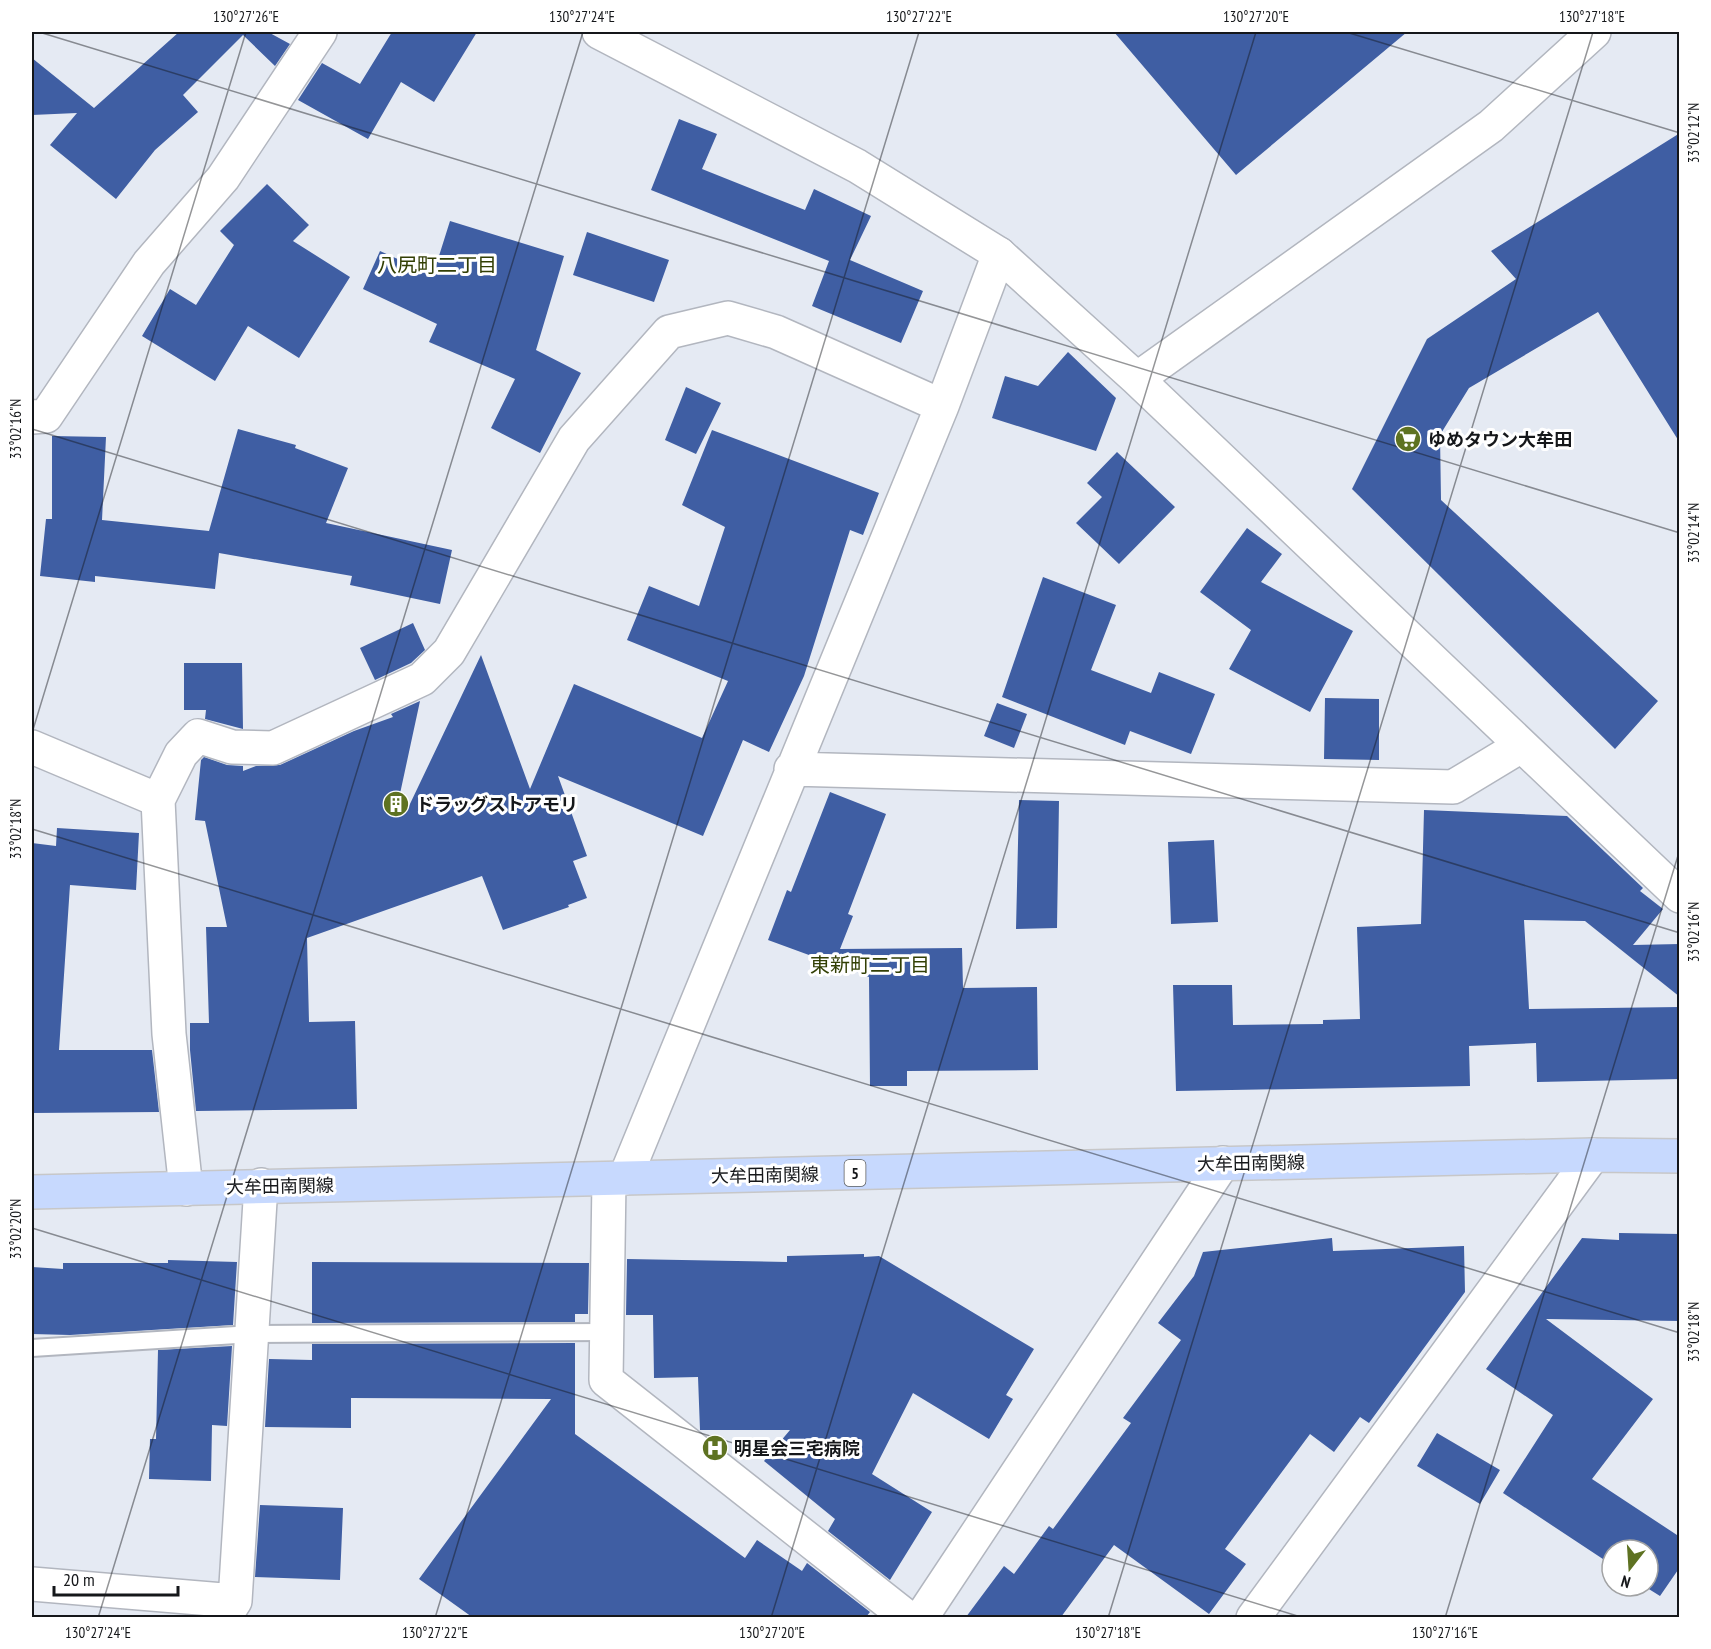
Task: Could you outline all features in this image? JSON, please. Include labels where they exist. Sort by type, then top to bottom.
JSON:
[{"type":"main road","name":"大牟田南関線","points":[[32,1192],[1223,1163],[1593,1155],[1680,1156]]},
{"type":"street","points":[[32,417],[46,416],[149,263],[223,178],[320,32]]},
{"type":"street","points":[[599,32],[857,166],[999,254],[1137,379],[1680,896]]},
{"type":"street","points":[[1137,379],[1491,126],[1594,32]]},
{"type":"street","points":[[908,1617],[606,1380],[617,1179],[942,406],[999,254]]},
{"type":"street","points":[[186,1189],[169,1034],[158,800],[181,754],[198,736],[232,747],[273,748],[422,679],[449,652],[574,439],[669,332],[728,318],[776,332],[942,406]]},
{"type":"street","points":[[791,769],[1453,787],[1521,746]]},
{"type":"street","points":[[32,747],[158,800]]},
{"type":"street","points":[[1253,1617],[1593,1155]]},
{"type":"street","points":[[921,1617],[1223,1163]]},
{"type":"street","points":[[32,1584],[230,1609],[252,1334],[261,1185]]},
{"type":"lane","points":[[32,1348],[252,1334],[607,1332]]},
{"type":"building","points":[[179,32],[268,32],[290,44],[275,66],[243,35],[183,95],[198,112],[155,150],[116,199],[50,145],[77,113],[32,115],[32,58],[94,108]]},
{"type":"building","points":[[392,32],[477,32],[434,102],[401,82],[368,139],[298,100],[322,63],[360,84]]},
{"type":"building","points":[[1114,32],[1407,32],[1236,175]]},
{"type":"building","points":[[679,119],[717,134],[702,169],[805,210],[814,189],[871,216],[850,260],[923,291],[901,343],[812,306],[829,261],[651,190]]},
{"type":"building","name":"ゆめタウン大牟田","points":[[1680,133],[1680,443],[1598,312],[1469,388],[1440,435],[1441,500],[1658,701],[1615,749],[1352,489],[1427,339],[1516,279],[1491,251]]},
{"type":"building","points":[[267,184],[309,225],[293,241],[350,277],[299,358],[248,326],[215,381],[142,336],[170,289],[196,305],[234,245],[220,231]]},
{"type":"building","points":[[450,221],[564,256],[536,350],[581,373],[540,453],[491,428],[515,379],[429,342],[437,324],[363,289],[380,251],[433,275]]},
{"type":"building","points":[[587,232],[669,260],[654,302],[573,275]]},
{"type":"building","points":[[1068,352],[1116,398],[1096,451],[992,418],[1005,376],[1038,386]]},
{"type":"building","points":[[686,387],[721,403],[696,454],[665,440]]},
{"type":"building","points":[[238,429],[296,445],[295,448],[348,468],[326,523],[452,550],[440,604],[350,585],[352,576],[219,553],[215,589],[95,576],[95,582],[40,576],[46,519],[52,519],[52,436],[106,437],[102,520],[209,531]]},
{"type":"building","points":[[712,430],[879,493],[863,535],[850,530],[804,676],[769,752],[743,740],[703,836],[558,776],[587,856],[573,861],[587,898],[568,905],[569,907],[503,930],[482,876],[307,938],[309,1022],[355,1021],[357,1109],[196,1111],[190,1050],[190,1023],[209,1023],[206,927],[227,927],[205,821],[195,820],[201,760],[204,757],[227,765],[243,766],[243,771],[256,766],[280,765],[354,731],[393,717],[391,714],[420,701],[398,803],[409,806],[481,655],[530,789],[574,684],[702,738],[728,681],[627,640],[649,586],[699,606],[725,527],[682,505]]},
{"type":"building","points":[[1117,452],[1175,507],[1119,564],[1076,523],[1102,497],[1087,483]]},
{"type":"building","points":[[1247,528],[1282,554],[1261,582],[1353,631],[1310,712],[1229,669],[1251,630],[1200,592]]},
{"type":"building","points":[[1043,577],[1116,605],[1091,670],[1151,693],[1159,672],[1215,694],[1191,754],[1130,731],[1125,745],[1002,697]]},
{"type":"building","points":[[413,623],[425,650],[411,663],[375,680],[360,648]]},
{"type":"building","points":[[184,663],[242,663],[243,729],[205,719],[206,710],[184,710]]},
{"type":"building","points":[[1325,698],[1379,699],[1379,760],[1324,759]]},
{"type":"building","points":[[997,703],[1027,714],[1014,748],[984,736]]},
{"type":"building","points":[[830,792],[886,814],[848,914],[853,916],[840,949],[962,948],[963,988],[1037,987],[1038,1070],[907,1071],[907,1086],[870,1086],[869,977],[768,940],[787,890],[791,892]]},
{"type":"building","points":[[1019,800],[1059,801],[1057,928],[1016,929]]},
{"type":"building","points":[[1424,810],[1567,816],[1643,888],[1640,891],[1663,909],[1633,945],[1680,944],[1680,997],[1585,921],[1524,920],[1529,1009],[1680,1007],[1680,1079],[1537,1082],[1536,1043],[1469,1046],[1470,1086],[1176,1091],[1173,985],[1232,985],[1233,1025],[1323,1024],[1323,1020],[1360,1019],[1357,927],[1421,924]]},
{"type":"building","points":[[57,828],[139,833],[136,890],[70,885],[59,1050],[152,1050],[159,1112],[32,1113],[32,843],[56,846]]},
{"type":"building","points":[[1214,840],[1218,922],[1171,924],[1168,842]]},
{"type":"building","points":[[1619,1233],[1680,1234],[1680,1321],[1546,1319],[1653,1399],[1592,1479],[1680,1537],[1680,1567],[1660,1596],[1660,1538],[1600,1538],[1600,1557],[1503,1493],[1553,1415],[1486,1369],[1582,1238],[1619,1240]]},
{"type":"building","points":[[1332,1238],[1333,1251],[1464,1246],[1465,1292],[1369,1423],[1360,1417],[1334,1452],[1310,1434],[1225,1549],[1246,1564],[1209,1614],[1114,1545],[1061,1617],[966,1617],[1004,1566],[1014,1574],[1049,1526],[1053,1529],[1131,1423],[1123,1418],[1181,1340],[1158,1323],[1194,1276],[1203,1252]]},
{"type":"building","points":[[864,1254],[864,1257],[879,1256],[1034,1349],[1006,1395],[1013,1399],[989,1439],[913,1393],[872,1474],[932,1512],[890,1580],[828,1531],[835,1519],[764,1461],[790,1430],[700,1430],[698,1377],[654,1378],[653,1315],[626,1315],[627,1259],[787,1262],[787,1256]]},
{"type":"building","points":[[168,1260],[237,1262],[233,1325],[70,1335],[32,1334],[32,1267],[63,1269],[63,1263],[168,1263]]},
{"type":"building","points":[[312,1262],[589,1263],[588,1314],[575,1314],[575,1322],[312,1323]]},
{"type":"building","points":[[575,1343],[575,1434],[745,1558],[757,1540],[802,1571],[807,1563],[870,1612],[866,1617],[472,1617],[419,1579],[551,1399],[351,1398],[351,1428],[265,1427],[269,1359],[312,1360],[312,1344]]},
{"type":"building","points":[[232,1346],[227,1426],[212,1425],[211,1481],[149,1479],[150,1439],[156,1439],[158,1350]]},
{"type":"building","points":[[1437,1433],[1500,1470],[1480,1504],[1417,1466]]},
{"type":"building","points":[[260,1505],[343,1508],[340,1580],[255,1577]]},
{"type":"place","name":"ゆめタウン大牟田","points":[[1408,439]]},
{"type":"place","name":"ドラッグストアモリ","points":[[396,804]]},
{"type":"place","name":"明星会三宅病院","points":[[715,1448]]},
{"type":"district","name":"八尻町二丁目","points":[[437,265]]},
{"type":"district","name":"東新町二丁目","points":[[870,965]]}]
